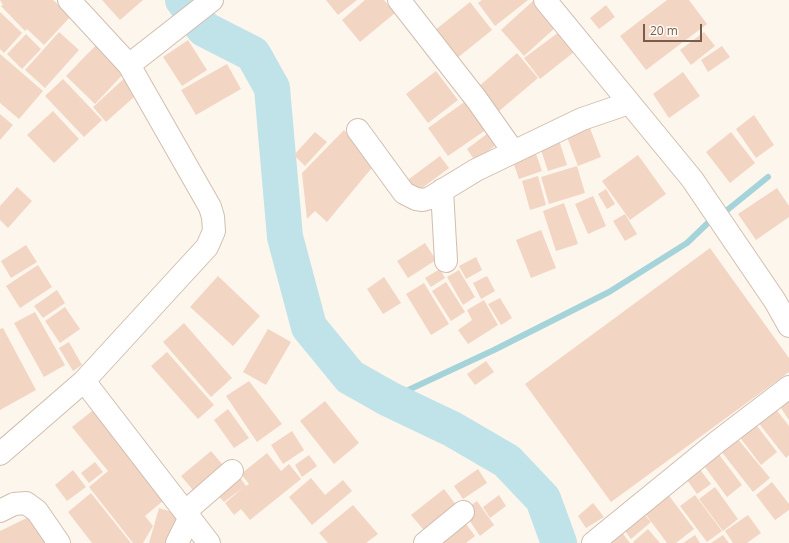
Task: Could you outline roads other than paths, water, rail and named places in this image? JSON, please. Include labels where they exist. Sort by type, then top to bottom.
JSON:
[{"type":"street","points":[[0,454],[84,381],[207,247],[214,231],[214,217],[210,207],[129,65],[69,0]]},
{"type":"street","points":[[129,65],[212,0]]},
{"type":"street","points":[[399,0],[477,100],[514,151]]},
{"type":"street","points":[[545,0],[628,103],[688,174],[775,301],[789,326]]},
{"type":"street","points":[[358,130],[404,193],[416,199],[430,198],[460,178],[514,151],[582,119],[628,103]]},
{"type":"street","points":[[442,190],[446,261]]},
{"type":"street","points":[[84,381],[209,543]]},
{"type":"street","points":[[593,543],[717,442],[789,388]]},
{"type":"street","points":[[177,543],[188,514],[232,471]]},
{"type":"street","points":[[0,511],[14,504],[26,503],[37,511],[59,543]]},
{"type":"street","points":[[425,543],[463,512]]},
{"type":"waterway","points":[[183,0],[204,29],[253,54],[272,88],[285,237],[309,327],[350,377],[389,399],[452,429],[507,461],[543,499],[559,543]]},
{"type":"waterway","points":[[389,399],[494,350],[609,292],[687,243],[711,220],[726,211],[768,177]]}]
